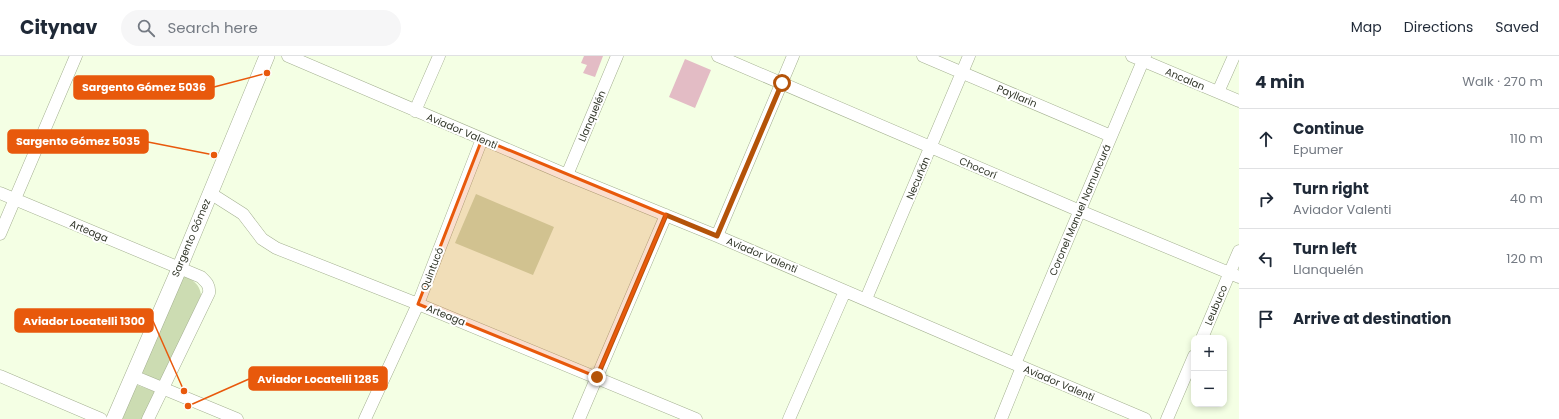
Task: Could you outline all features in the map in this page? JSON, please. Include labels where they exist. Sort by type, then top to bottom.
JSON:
[{"type":"main road","name":"Sargento Gómez","points":[[114,419],[179,269],[267,56]]},
{"type":"street","points":[[0,234],[76,56]]},
{"type":"street","name":"Aviador Valenti","points":[[288,56],[566,175],[717,236],[1145,419]]},
{"type":"street","points":[[415,111],[439,56]]},
{"type":"street","name":"Llanquelén","points":[[566,175],[617,56]]},
{"type":"street","name":"Chocorí","points":[[718,56],[931,148],[1234,275]]},
{"type":"street","points":[[717,236],[793,56]]},
{"type":"street","name":"Payllarin","points":[[923,56],[1111,136]]},
{"type":"street","name":"Necuñán","points":[[866,300],[969,56]]},
{"type":"street","name":"Ancalan","points":[[1132,56],[1144,58],[1239,101]]},
{"type":"street","points":[[1218,92],[1234,56]]},
{"type":"street","name":"Coronel Manuel Namuncurá","points":[[1001,419],[1018,366],[1080,211],[1144,58]]},
{"type":"street","name":"Quintucó","points":[[365,419],[418,304],[482,139]]},
{"type":"street","name":"Arteaga","points":[[0,193],[201,277],[207,282],[209,293],[164,389],[148,419]]},
{"type":"street","name":"Arteaga","points":[[210,193],[243,214],[262,239],[276,248],[418,304],[696,419]]},
{"type":"street","points":[[578,419],[666,215]]},
{"type":"street","name":"Leubuco","points":[[1204,335],[1234,275],[1239,251]]},
{"type":"street","points":[[789,419],[845,291]]},
{"type":"street","points":[[1167,419],[1191,363]]},
{"type":"street","points":[[0,376],[101,419]]},
{"type":"street","points":[[133,376],[237,419]]},
{"type":"highlighted area","points":[[482,139],[666,215],[597,377],[418,304]]},
{"type":"green space","points":[[476,194],[554,227],[533,275],[455,243]]},
{"type":"green space","points":[[184,274],[193,280],[199,288],[201,295],[161,383],[141,372]]},
{"type":"green space","points":[[134,384],[156,392],[142,419],[119,419]]},
{"type":"building","points":[[584,56],[603,56],[595,77],[583,73],[587,65],[581,63]]},
{"type":"building","points":[[685,59],[711,70],[695,108],[669,97]]},
{"type":"place","name":"Sargento Gómez 5036","points":[[267,73]]},
{"type":"place","name":"Sargento Gómez 5035","points":[[214,155]]},
{"type":"place","name":"Aviador Locatelli 1300","points":[[184,391]]},
{"type":"place","name":"Aviador Locatelli 1285","points":[[188,406]]},
{"type":"route","points":[[597,377],[666,215],[717,236],[782,83]]}]
